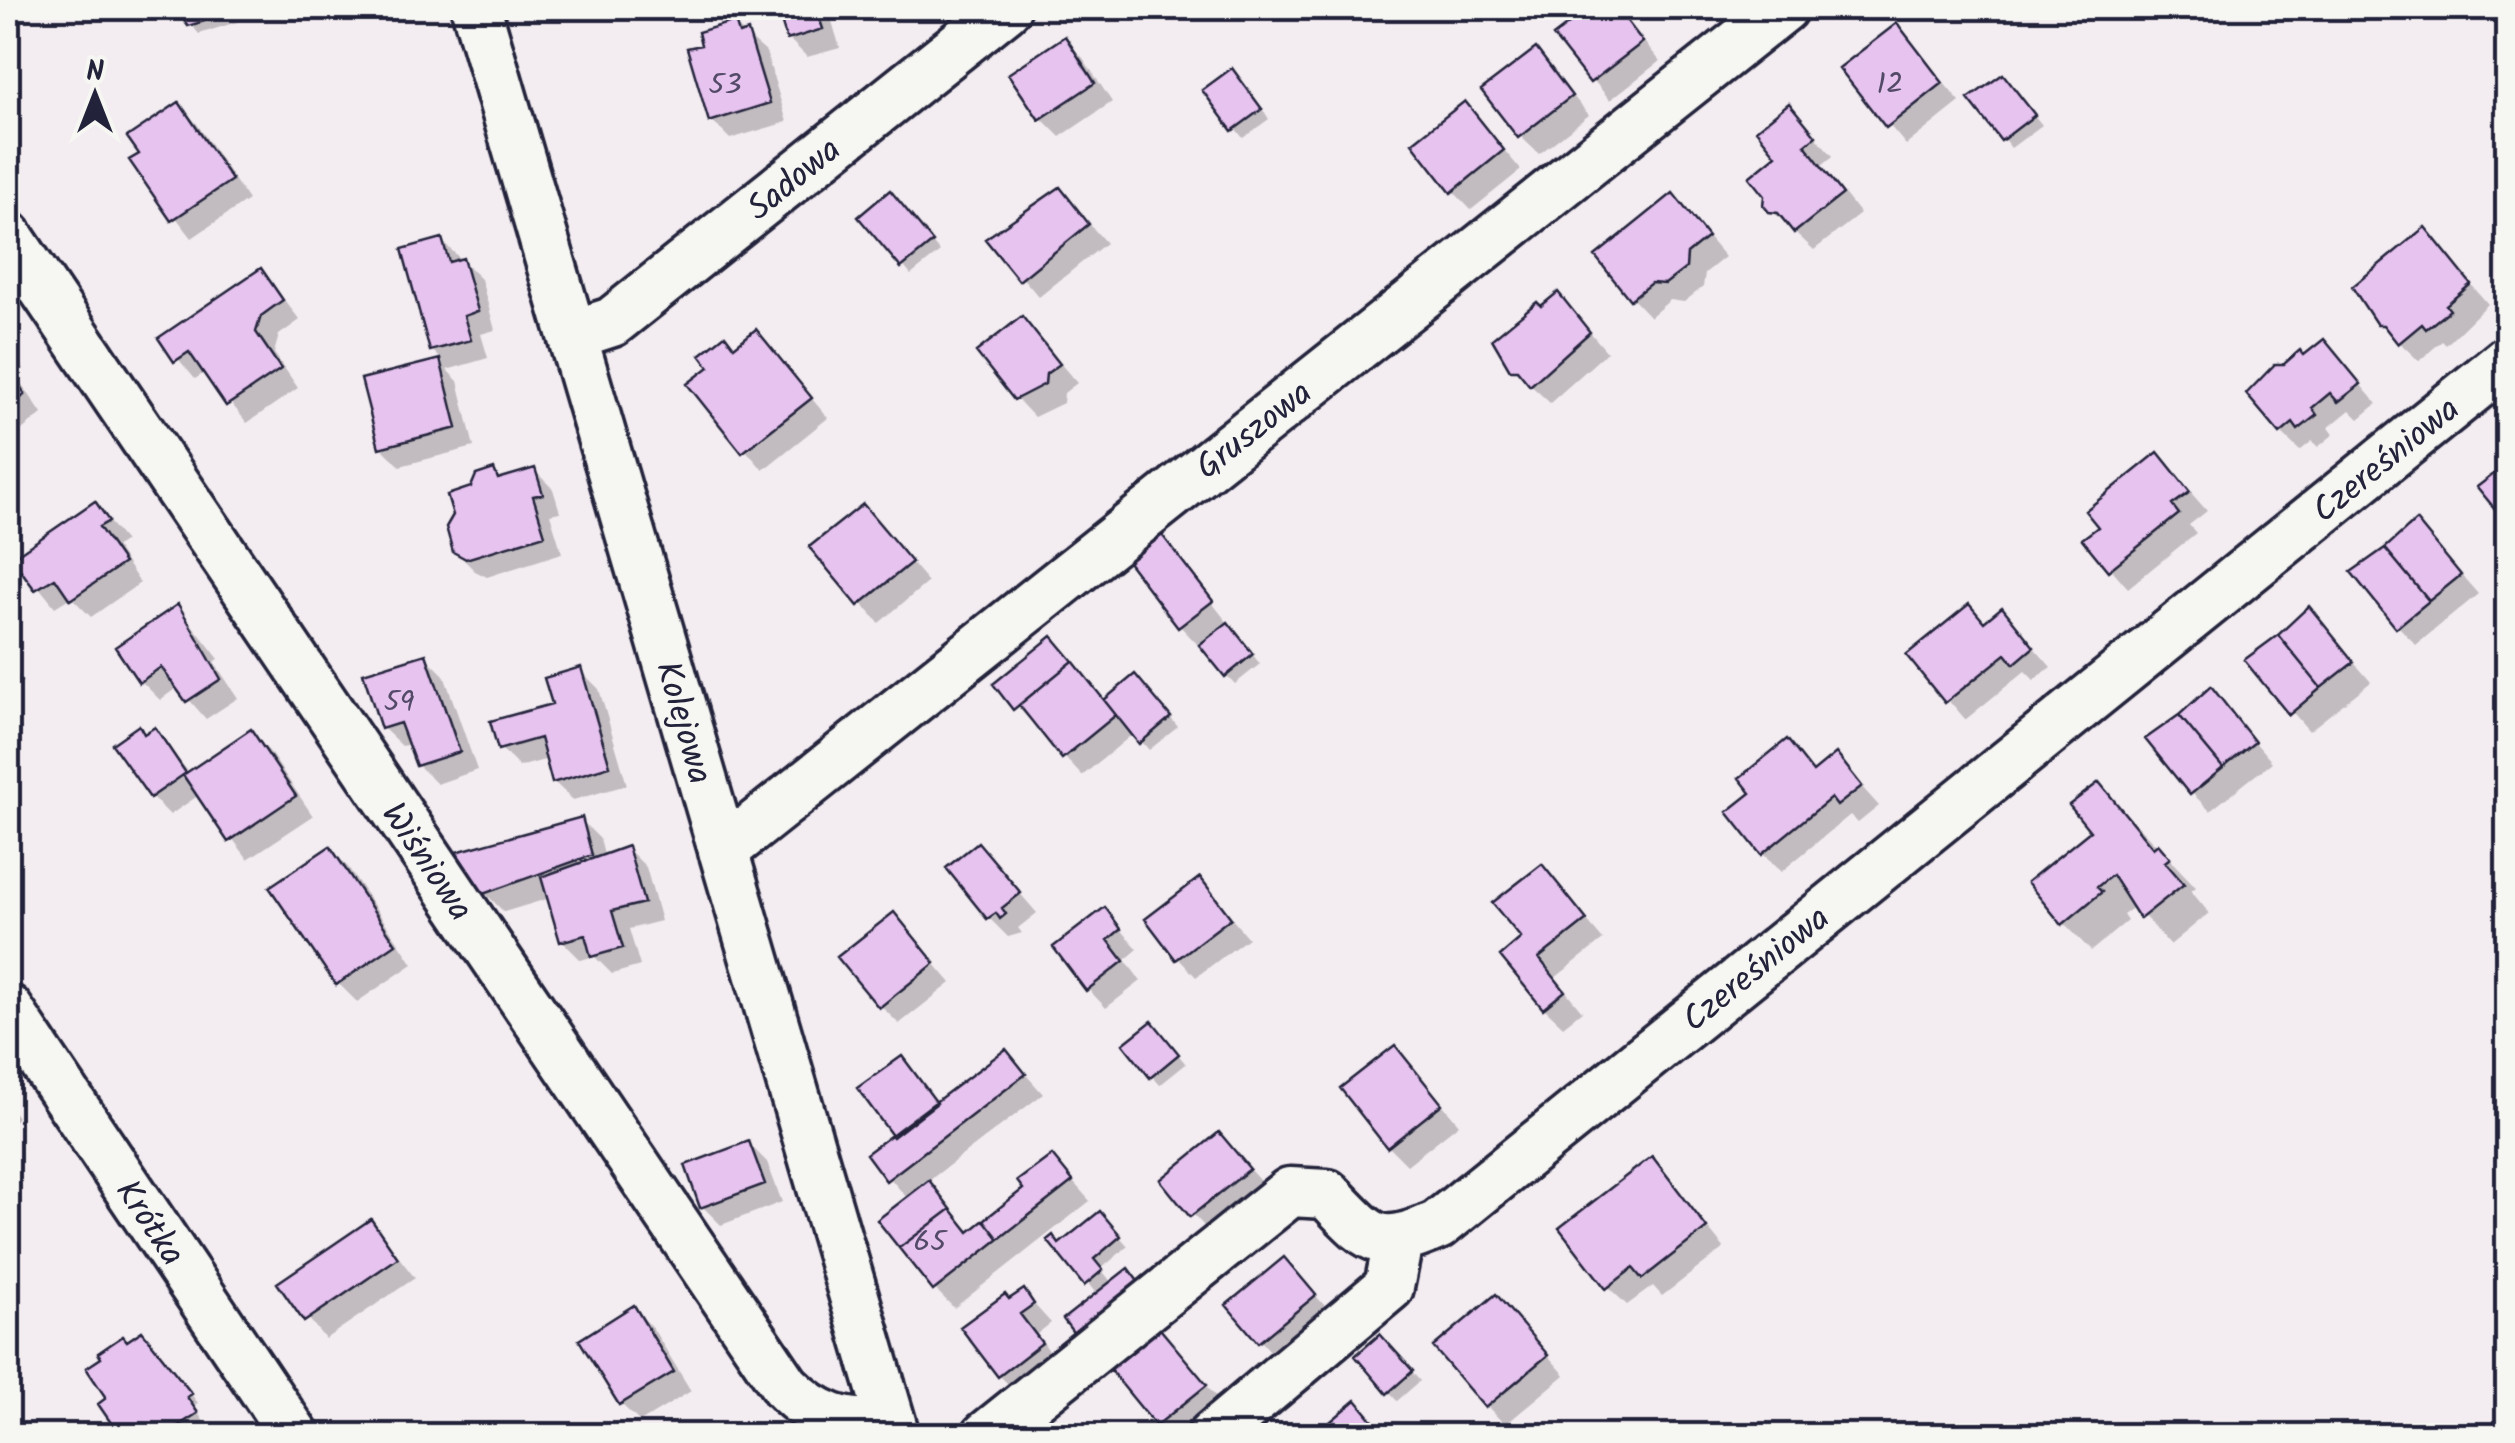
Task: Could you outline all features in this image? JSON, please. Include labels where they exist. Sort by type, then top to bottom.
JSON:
[{"type":"street","name":"Kolejowa","points":[[476,8],[893,1429]]},
{"type":"street","name":"Sadowa","points":[[572,335],[612,322],[1006,8]]},
{"type":"street","name":"Gruszowa","points":[[723,851],[1783,8]]},
{"type":"street","name":"Wiśniowa","points":[[8,236],[785,1386],[814,1414],[893,1429]]},
{"type":"street","name":"Czereśniowa","points":[[1398,1242],[1438,1225],[2508,360]]},
{"type":"street","name":"Krótka","points":[[8,1009],[295,1436]]},
{"type":"street","points":[[986,1436],[1290,1192],[1327,1194],[1366,1234],[1398,1242],[1389,1287],[1212,1436]]},
{"type":"building","points":[[175,8],[248,8],[188,26]]},
{"type":"building","points":[[777,8],[816,8],[823,29],[787,40]]},
{"type":"building","points":[[1590,8],[1617,8],[1643,42],[1590,83],[1553,36]]},
{"type":"building","points":[[735,21],[739,34],[748,31],[770,103],[709,122],[687,48],[701,45],[698,32]]},
{"type":"building","points":[[1897,23],[1943,83],[1886,128],[1839,68]]},
{"type":"building","points":[[1065,36],[1095,83],[1039,120],[1008,74]]},
{"type":"building","points":[[1536,48],[1572,96],[1518,138],[1481,90]]},
{"type":"building","points":[[1232,68],[1262,109],[1232,131],[1202,90]]},
{"type":"building","points":[[2003,74],[2035,115],[2001,141],[1968,99]]},
{"type":"building","points":[[1465,101],[1504,150],[1451,193],[1412,143]]},
{"type":"building","points":[[179,102],[232,180],[171,221],[129,160],[139,154],[127,137]]},
{"type":"building","points":[[1789,103],[1816,136],[1805,145],[1843,194],[1794,233],[1778,213],[1769,212],[1763,205],[1764,196],[1749,177],[1776,155],[1756,130]]},
{"type":"building","points":[[1060,187],[1089,224],[1019,281],[985,239]]},
{"type":"building","points":[[890,190],[933,242],[901,268],[858,217]]},
{"type":"building","points":[[1673,193],[1708,237],[1687,254],[1686,268],[1665,284],[1651,283],[1630,300],[1595,256]]},
{"type":"building","points":[[2425,227],[2471,284],[2446,305],[2450,310],[2426,329],[2422,324],[2398,344],[2383,325],[2377,325],[2352,287]]},
{"type":"building","points":[[442,238],[449,262],[463,258],[478,311],[464,316],[471,340],[430,351],[402,249]]},
{"type":"building","points":[[261,268],[283,300],[261,316],[256,332],[281,369],[226,406],[189,352],[174,362],[158,338]]},
{"type":"building","points":[[1558,292],[1590,332],[1530,386],[1517,370],[1510,370],[1492,339],[1537,302],[1541,306]]},
{"type":"building","points":[[1022,316],[1060,364],[1046,374],[1045,384],[1014,400],[976,352]]},
{"type":"building","points":[[756,329],[812,398],[742,453],[687,384],[709,367],[700,355],[725,335],[734,347]]},
{"type":"building","points":[[2324,339],[2361,384],[2338,402],[2330,393],[2312,408],[2317,415],[2298,430],[2293,423],[2280,434],[2246,394],[2275,364],[2284,364],[2300,350],[2304,355]]},
{"type":"building","points":[[440,359],[457,428],[379,448],[361,379]]},
{"type":"building","points":[[8,368],[25,394],[8,411]]},
{"type":"building","points":[[2158,452],[2190,492],[2172,505],[2179,514],[2108,571],[2082,539],[2098,527],[2085,511]]},
{"type":"building","points":[[2508,463],[2508,525],[2477,487]]},
{"type":"building","points":[[535,468],[543,494],[533,496],[545,535],[466,559],[453,552],[446,527],[453,515],[447,495],[471,487],[476,475],[494,469],[498,479]]},
{"type":"building","points":[[95,501],[109,521],[99,527],[124,563],[70,600],[55,578],[35,590],[12,558]]},
{"type":"building","points":[[863,504],[912,562],[858,606],[809,547]]},
{"type":"building","points":[[2416,520],[2461,575],[2429,601],[2385,548]]},
{"type":"building","points":[[1156,527],[1213,601],[1178,628],[1122,554]]},
{"type":"building","points":[[2385,548],[2429,601],[2396,628],[2351,572]]},
{"type":"building","points":[[178,604],[221,679],[186,702],[161,667],[139,683],[115,647]]},
{"type":"building","points":[[1969,604],[1984,622],[2002,607],[2034,647],[2014,664],[2006,654],[1945,703],[1906,655]]},
{"type":"building","points":[[2309,606],[2354,662],[2321,688],[2278,635]]},
{"type":"building","points":[[1228,622],[1253,654],[1225,677],[1199,645]]},
{"type":"building","points":[[2278,635],[2321,688],[2289,715],[2244,660]]},
{"type":"building","points":[[1052,636],[1073,661],[1013,710],[993,684]]},
{"type":"building","points":[[426,654],[460,752],[416,766],[400,723],[381,729],[363,673]]},
{"type":"building","points":[[1073,661],[1116,715],[1062,759],[1019,705]]},
{"type":"building","points":[[581,667],[610,766],[552,783],[540,738],[498,750],[490,721],[552,704],[544,678]]},
{"type":"building","points":[[1135,674],[1171,717],[1139,744],[1104,700]]},
{"type":"building","points":[[2211,686],[2255,742],[2223,768],[2179,715]]},
{"type":"building","points":[[2179,715],[2223,768],[2190,795],[2145,739]]},
{"type":"building","points":[[139,725],[144,734],[155,727],[186,773],[150,798],[112,744]]},
{"type":"building","points":[[251,729],[296,796],[228,842],[183,775]]},
{"type":"building","points":[[1787,739],[1813,772],[1836,753],[1862,786],[1837,806],[1831,798],[1761,855],[1727,812],[1751,793],[1739,778]]},
{"type":"building","points":[[2099,782],[2153,848],[2158,844],[2170,858],[2165,862],[2184,884],[2140,919],[2112,875],[2097,887],[2102,892],[2062,925],[2027,882],[2090,831],[2069,805]]},
{"type":"building","points":[[582,817],[592,855],[483,894],[456,852]]},
{"type":"building","points":[[978,842],[1021,893],[1002,908],[1006,914],[1000,919],[996,913],[987,919],[946,868]]},
{"type":"building","points":[[330,846],[396,944],[336,985],[269,887]]},
{"type":"building","points":[[628,846],[644,903],[612,911],[623,948],[591,957],[585,935],[560,942],[541,877]]},
{"type":"building","points":[[1542,864],[1587,920],[1539,958],[1565,991],[1543,1009],[1500,956],[1521,938],[1492,903]]},
{"type":"building","points":[[1200,877],[1231,918],[1176,960],[1145,919]]},
{"type":"building","points":[[1105,907],[1121,929],[1108,940],[1124,961],[1086,991],[1053,947]]},
{"type":"building","points":[[894,912],[935,963],[879,1008],[837,957]]},
{"type":"building","points":[[1152,1021],[1179,1054],[1150,1078],[1123,1044]]},
{"type":"building","points":[[1395,1045],[1442,1104],[1387,1148],[1340,1088]]},
{"type":"building","points":[[1006,1049],[1026,1074],[886,1181],[866,1154]]},
{"type":"building","points":[[902,1056],[937,1103],[893,1137],[857,1088]]},
{"type":"building","points":[[1219,1132],[1250,1169],[1190,1217],[1160,1180]]},
{"type":"building","points":[[749,1141],[765,1184],[700,1208],[685,1165]]},
{"type":"building","points":[[1052,1155],[1073,1181],[999,1239],[984,1220],[1023,1189],[1017,1181]]},
{"type":"building","points":[[1652,1156],[1707,1228],[1642,1279],[1633,1268],[1606,1289],[1559,1228]]},
{"type":"building","points":[[929,1180],[951,1209],[899,1248],[877,1220]]},
{"type":"building","points":[[951,1209],[969,1232],[984,1220],[999,1239],[933,1291],[899,1248]]},
{"type":"building","points":[[1100,1211],[1121,1236],[1094,1259],[1103,1270],[1084,1286],[1047,1240],[1053,1235],[1059,1244]]},
{"type":"building","points":[[371,1219],[398,1258],[304,1322],[277,1283]]},
{"type":"building","points":[[1284,1257],[1316,1295],[1258,1343],[1226,1305]]},
{"type":"building","points":[[1128,1268],[1143,1288],[1078,1339],[1063,1319]]},
{"type":"building","points":[[1024,1289],[1034,1304],[1020,1314],[1042,1343],[998,1377],[960,1327],[1005,1294],[1009,1299]]},
{"type":"building","points":[[1496,1294],[1548,1355],[1485,1408],[1433,1347]]},
{"type":"building","points":[[634,1305],[674,1372],[619,1405],[579,1340]]},
{"type":"building","points":[[1156,1324],[1207,1385],[1156,1426],[1106,1365]]},
{"type":"building","points":[[142,1331],[192,1394],[187,1397],[198,1413],[175,1428],[180,1436],[120,1436],[98,1404],[106,1398],[86,1368],[101,1358],[98,1353],[123,1336],[127,1341]]},
{"type":"building","points":[[1380,1334],[1413,1371],[1387,1394],[1355,1356]]},
{"type":"building","points":[[1356,1400],[1386,1436],[1342,1436],[1330,1422]]},
{"type":"building","points":[[1057,1424],[1066,1436],[1042,1436]]}]
